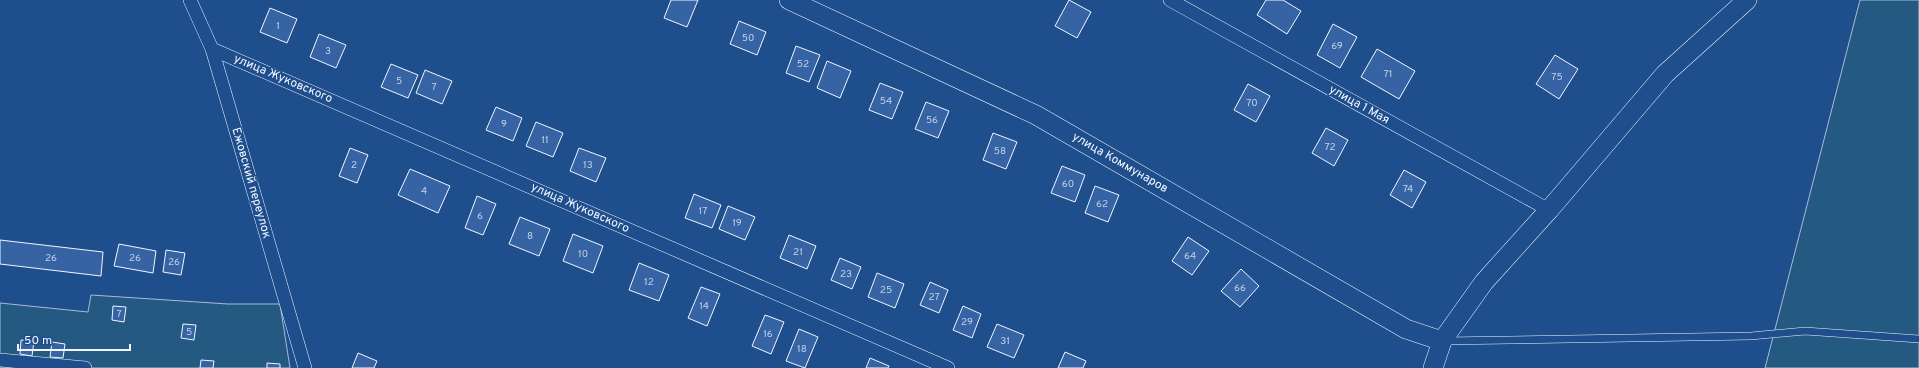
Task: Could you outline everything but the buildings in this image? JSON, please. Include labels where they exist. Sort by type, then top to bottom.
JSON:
[{"type":"main road","name":"улица Коммунаров","points":[[789,0],[1036,115],[1406,329],[1442,341]]},
{"type":"main road","points":[[1433,368],[1442,341],[1484,282],[1549,210],[1665,74],[1747,0]]},
{"type":"street","name":"Ежовский переулок","points":[[190,0],[212,49],[305,368]]},
{"type":"street","name":"улица 1 Мая","points":[[1170,0],[1549,210]]},
{"type":"street","name":"улица Жуковского","points":[[212,49],[948,368]]},
{"type":"street","points":[[0,360],[85,368]]},
{"type":"lane","points":[[1442,341],[1751,336],[1805,331],[1919,339]]},
{"type":"shaded area","points":[[1860,0],[1919,0],[1919,368],[1765,368]]},
{"type":"shaded area","points":[[91,295],[228,304],[280,304],[290,368],[0,368],[0,303],[88,312]]}]
